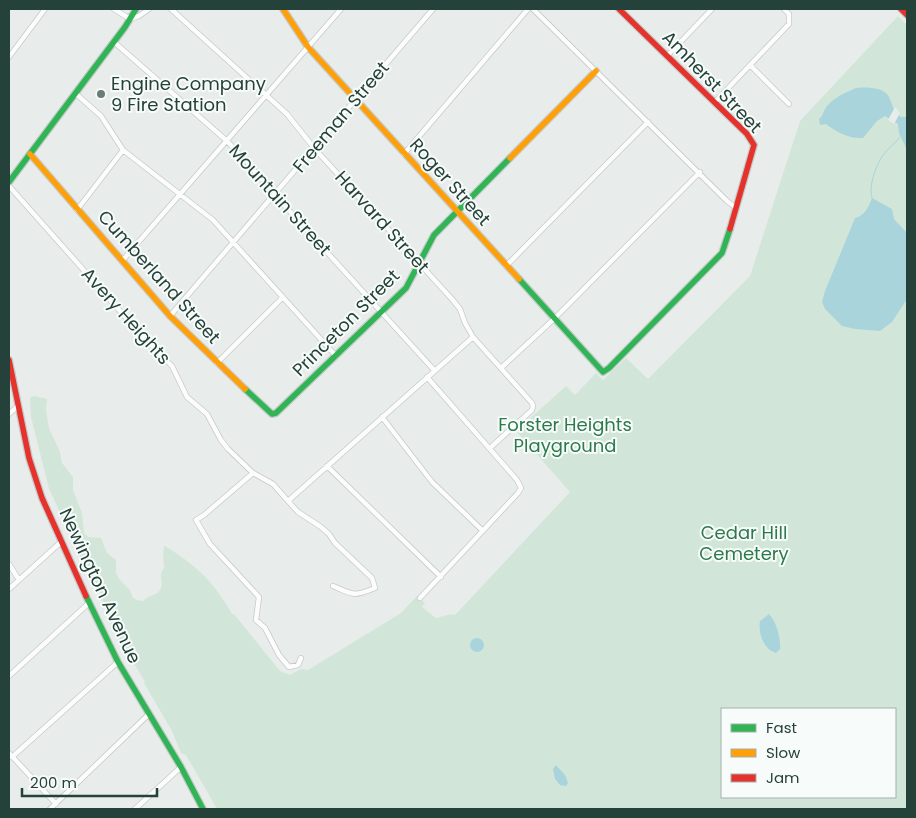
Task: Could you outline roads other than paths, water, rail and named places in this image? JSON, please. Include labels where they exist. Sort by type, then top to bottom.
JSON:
[{"type":"street","points":[[9,57],[45,9]]},
{"type":"street","points":[[114,9],[131,18],[139,16],[149,9]]},
{"type":"street","points":[[9,182],[114,42],[136,9]]},
{"type":"street","name":"Harvard Street","points":[[171,9],[287,114],[314,148],[460,309],[473,337],[532,403],[533,408],[490,448]]},
{"type":"street","name":"Roger Street","points":[[283,9],[308,47],[601,372]]},
{"type":"street","points":[[122,261],[341,9]]},
{"type":"street","name":"Freeman Street","points":[[170,316],[433,9]]},
{"type":"street","points":[[404,154],[528,9]]},
{"type":"street","points":[[533,9],[736,208]]},
{"type":"street","name":"Amherst Street","points":[[601,372],[609,368],[722,253],[754,145],[751,138],[619,9]]},
{"type":"street","points":[[667,56],[712,9]]},
{"type":"street","points":[[715,102],[789,24],[790,14],[784,9]]},
{"type":"street","points":[[901,9],[907,15]]},
{"type":"street","name":"Mountain Street","points":[[114,42],[227,141],[248,162],[274,195],[434,370]]},
{"type":"street","points":[[750,65],[790,104]]},
{"type":"street","name":"Princeton Street","points":[[272,414],[276,414],[406,288],[434,235],[596,72]]},
{"type":"street","points":[[76,93],[101,116],[123,150],[206,213],[336,356]]},
{"type":"street","points":[[506,266],[648,122]]},
{"type":"street","points":[[77,210],[123,150]]},
{"type":"street","name":"Cumberland Street","points":[[30,154],[170,316],[272,414]]},
{"type":"street","points":[[501,368],[554,319],[700,172]]},
{"type":"street","name":"Avery Heights","points":[[9,186],[144,338],[172,366],[187,397],[207,414],[228,449],[254,473],[273,484],[298,512],[321,527],[372,578],[375,588],[358,595],[333,586]]},
{"type":"street","points":[[217,363],[283,297]]},
{"type":"street","points":[[288,501],[473,337]]},
{"type":"street","name":"Newington Avenue","points":[[9,360],[34,476],[61,542],[118,662],[203,809]]},
{"type":"street","points":[[420,598],[521,488],[517,480],[490,448],[427,377]]},
{"type":"street","points":[[9,414],[18,406]]},
{"type":"street","points":[[382,417],[432,482],[483,531]]},
{"type":"street","points":[[327,466],[441,577]]},
{"type":"street","points":[[254,473],[196,520],[210,544],[259,597],[256,620],[265,628],[279,655],[289,667],[298,664],[301,658]]},
{"type":"street","points":[[9,588],[61,542]]},
{"type":"street","points":[[9,564],[19,580]]},
{"type":"street","points":[[9,676],[89,603]]},
{"type":"street","points":[[56,804],[11,755],[118,662]]},
{"type":"street","points":[[50,809],[149,714]]},
{"type":"street","points":[[135,809],[180,768]]},
{"type":"water","points":[[856,88],[879,89],[883,91],[889,97],[898,114],[901,117],[907,117],[907,150],[899,133],[898,124],[885,116],[877,121],[863,138],[843,134],[826,124],[820,125],[819,119],[827,106],[840,96]]},
{"type":"water","points":[[872,198],[892,209],[894,219],[907,233],[907,299],[892,322],[880,331],[842,326],[825,309],[822,302],[855,218],[866,211]]},
{"type":"water","points":[[769,614],[776,625],[779,635],[780,649],[776,653],[771,651],[762,640],[760,630],[760,621]]},
{"type":"water","points":[[474,638],[480,638],[484,645],[480,652],[474,652],[470,648],[470,642]]},
{"type":"water","points":[[556,765],[565,775],[568,783],[566,786],[560,785],[555,779],[553,769]]},
{"type":"waterway","points":[[872,198],[873,176],[880,159],[900,137]]},
{"type":"place","name":"Engine Company 9 Fire Station","points":[[101,94]]},
{"type":"park label","name":"Forster Heights Playground","points":[[565,435]]},
{"type":"park label","name":"Cedar Hill Cemetery","points":[[744,543]]}]
